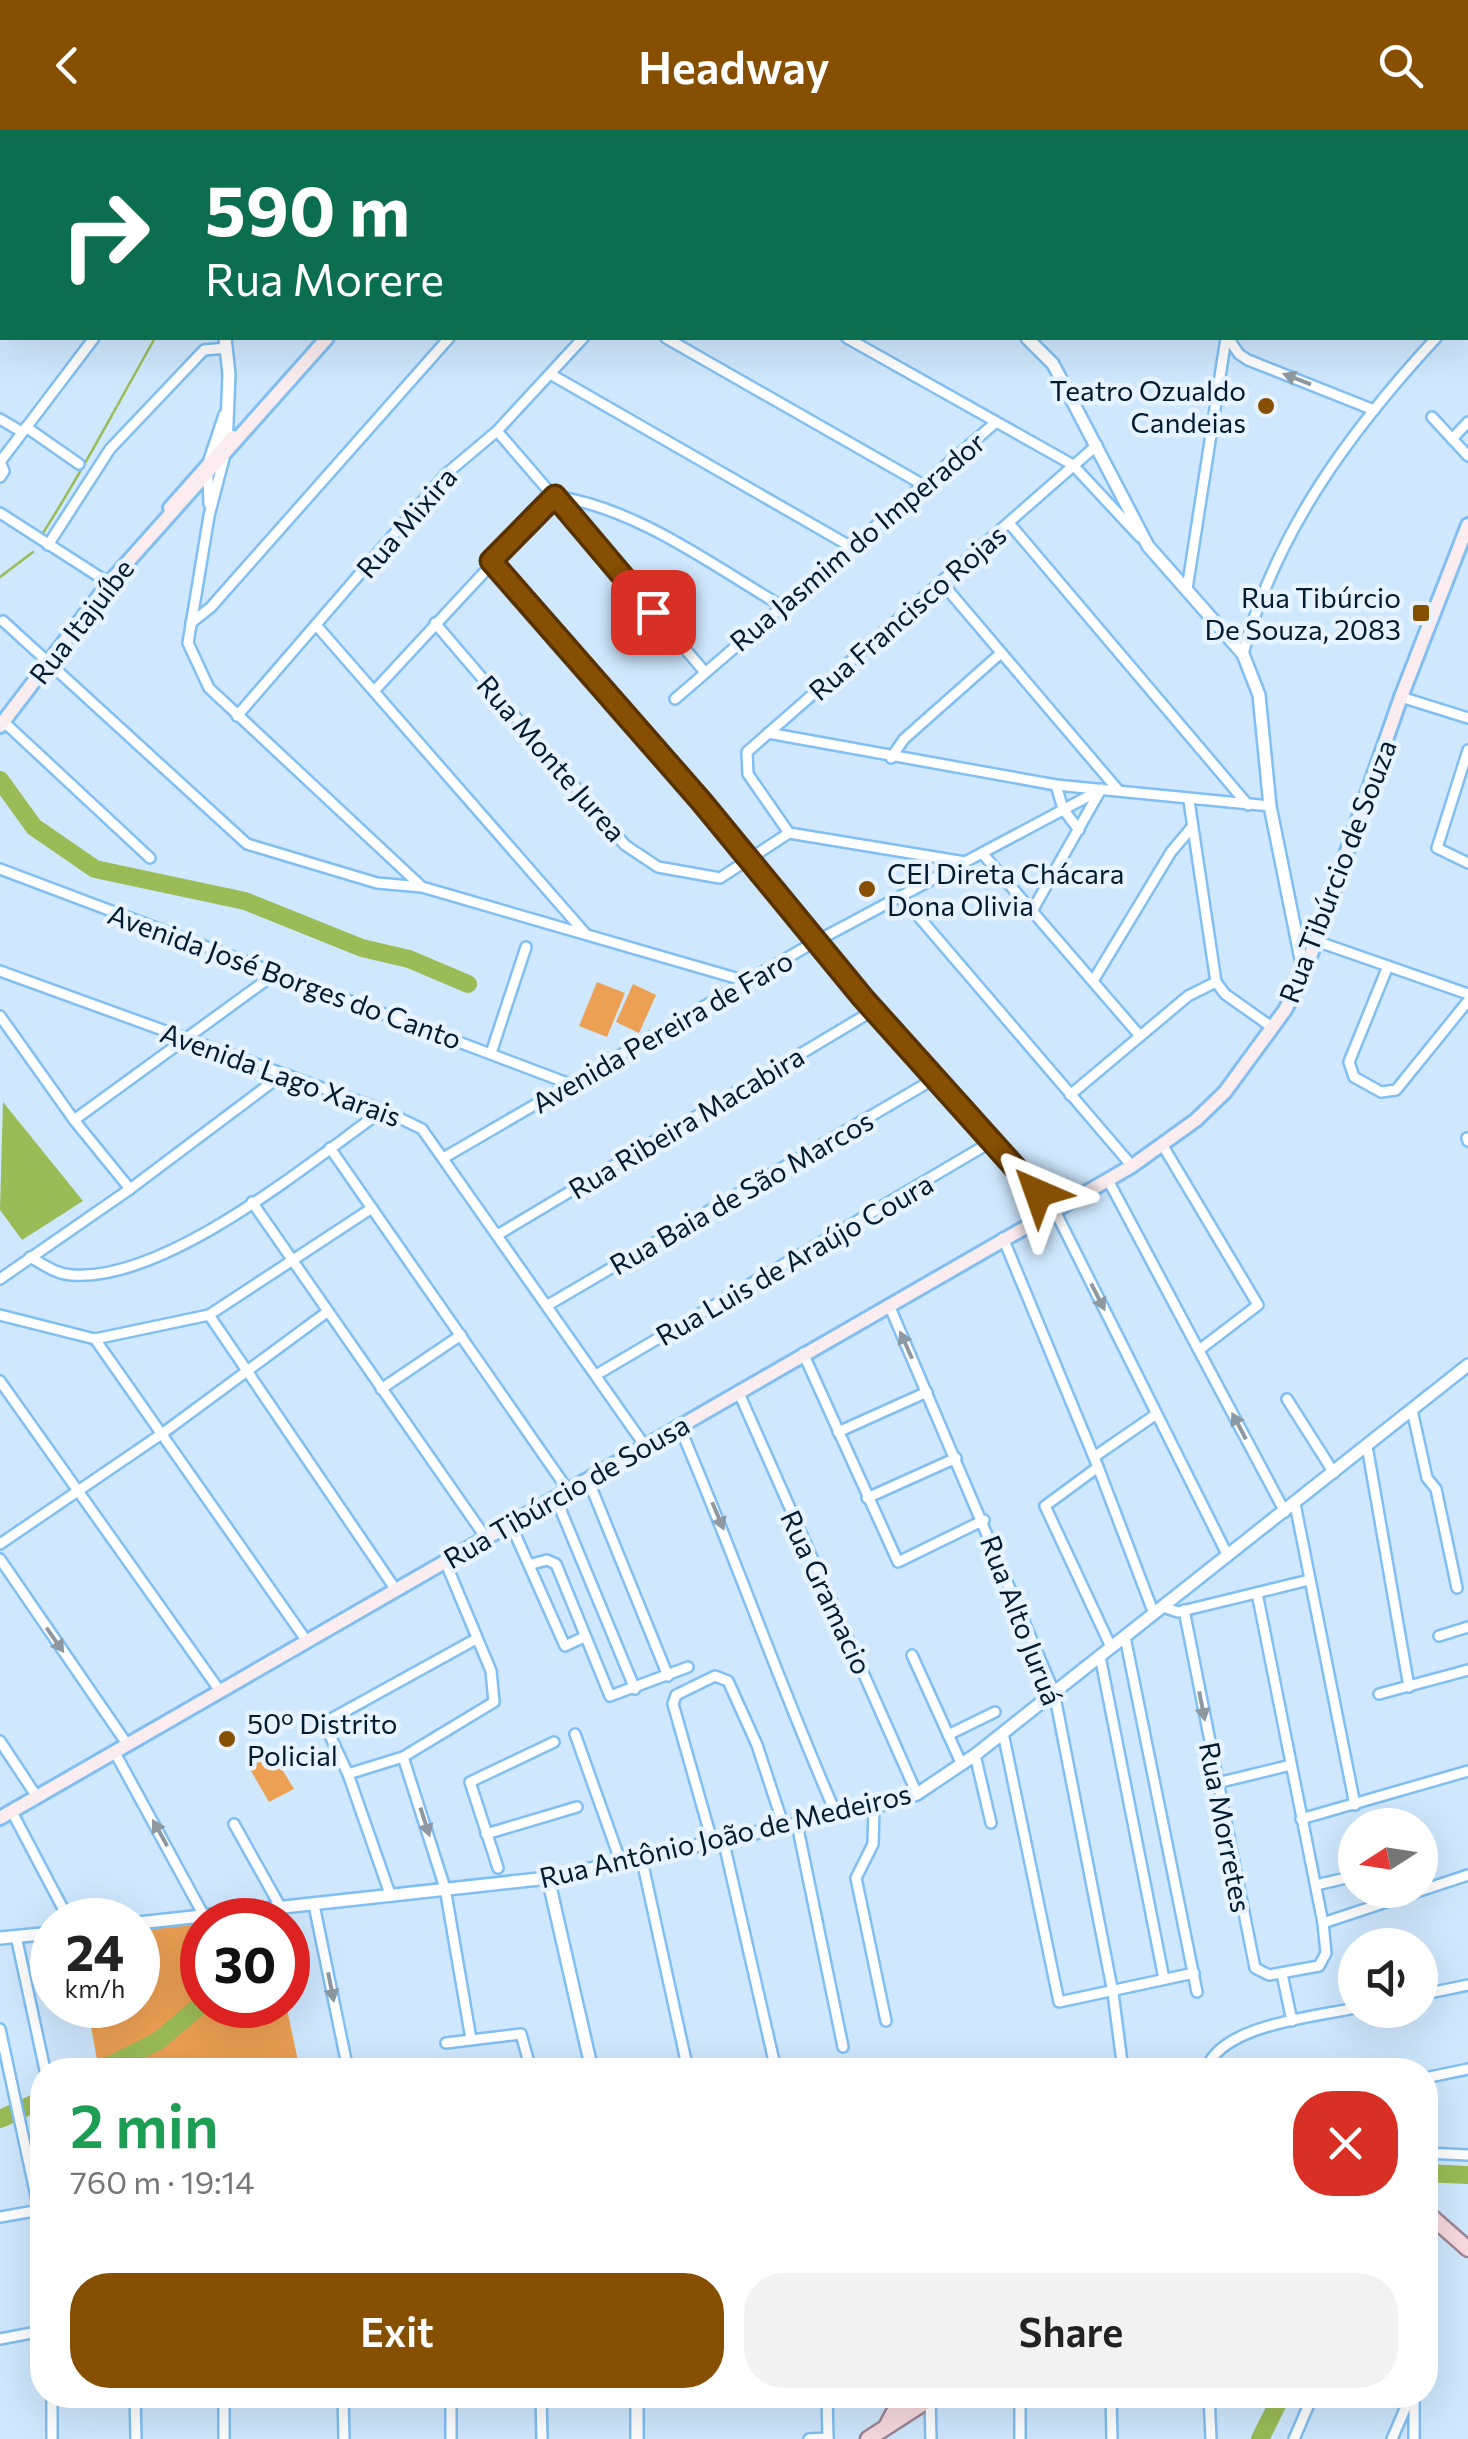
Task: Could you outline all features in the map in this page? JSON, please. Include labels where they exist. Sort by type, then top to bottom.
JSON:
[{"type":"main road","name":"Rua Itajuíbe","points":[[164,518],[208,476],[326,340]]},
{"type":"main road","name":"Rua Itajuíbe","points":[[2,724],[48,659],[209,460],[247,427]]},
{"type":"main road","name":"Rua Tibúrcio de Souza","points":[[1132,1166],[1163,1146],[1225,1092],[1274,1029],[1304,974],[1401,697],[1464,545],[1468,525]]},
{"type":"main road","name":"Rua Tibúrcio de Sousa","points":[[6,1815],[445,1560],[557,1501],[803,1353],[1132,1166]]},
{"type":"main road","points":[[1438,2222],[1468,2249]]},
{"type":"main road","points":[[886,2427],[896,2408]]},
{"type":"main road","points":[[868,2439],[913,2408]]},
{"type":"street","points":[[0,477],[4,471],[0,462],[92,340]]},
{"type":"street","points":[[191,623],[211,608],[447,340]]},
{"type":"street","name":"Rua Mixira","points":[[237,716],[446,474],[497,431],[582,340]]},
{"type":"street","points":[[670,340],[920,483]]},
{"type":"street","points":[[850,340],[1073,465],[1244,654],[1264,725],[1270,806],[1304,974]]},
{"type":"street","points":[[1029,340],[1053,364],[1148,546]]},
{"type":"street","points":[[1188,589],[1227,340]]},
{"type":"street","points":[[1228,340],[1248,360],[1374,410]]},
{"type":"street","points":[[1244,654],[1276,566],[1306,504],[1374,410],[1433,341]]},
{"type":"street","points":[[46,544],[124,432],[204,350],[226,343],[227,442],[209,516],[188,642],[198,672],[237,716],[422,887]]},
{"type":"street","points":[[552,375],[848,546]]},
{"type":"street","points":[[209,516],[209,460],[228,406]]},
{"type":"street","points":[[1432,416],[1468,456]]},
{"type":"street","points":[[0,420],[79,464]]},
{"type":"street","points":[[1452,439],[1468,422]]},
{"type":"street","name":"Rua Jasmim do Imperador","points":[[675,698],[994,423]]},
{"type":"street","points":[[497,431],[704,671]]},
{"type":"street","name":"Rua Francisco Rojas","points":[[788,833],[748,774],[744,761],[752,746],[1097,445]]},
{"type":"street","points":[[374,692],[555,496]]},
{"type":"street","points":[[555,496],[598,506],[642,524],[780,605]]},
{"type":"street","points":[[0,513],[109,584]]},
{"type":"street","points":[[1010,522],[1248,805]]},
{"type":"street","points":[[491,561],[874,1010],[1054,1210],[1228,1556]]},
{"type":"street","points":[[942,583],[1118,790]]},
{"type":"street","points":[[3,621],[247,844],[377,883],[422,887],[746,981]]},
{"type":"street","name":"Rua Monte Jurea","points":[[435,622],[625,845],[643,859],[678,874],[713,878],[729,873],[747,857],[788,833]]},
{"type":"street","points":[[316,625],[585,932]]},
{"type":"street","points":[[891,758],[904,739],[1002,652]]},
{"type":"street","points":[[1401,697],[1468,718]]},
{"type":"street","points":[[2,724],[150,858]]},
{"type":"street","points":[[768,732],[891,758],[1102,789],[1032,911]]},
{"type":"street","points":[[1468,750],[1437,848],[1468,863]]},
{"type":"street","points":[[1456,784],[1468,789]]},
{"type":"street","points":[[1056,785],[1062,808],[1078,830]]},
{"type":"street","name":"Avenida Pereira de Faro","points":[[445,1157],[816,941],[1102,789],[1189,801],[1270,806]]},
{"type":"street","points":[[1189,801],[1216,982],[1224,994],[1274,1029]]},
{"type":"street","points":[[1092,981],[1171,852],[1192,827]]},
{"type":"street","points":[[788,833],[965,862]]},
{"type":"street","points":[[982,853],[1140,1036]]},
{"type":"street","name":"Avenida José Borges do Canto","points":[[0,869],[570,1084]]},
{"type":"street","points":[[901,896],[1132,1166]]},
{"type":"street","points":[[1316,942],[1388,966],[1468,998],[1396,1090],[1382,1092],[1354,1077],[1350,1062],[1388,966]]},
{"type":"street","points":[[491,1053],[526,946]]},
{"type":"street","name":"Avenida Lago Xarais","points":[[0,971],[383,1110],[422,1129],[645,1446]]},
{"type":"street","points":[[74,1120],[276,973]]},
{"type":"street","points":[[1070,1095],[1188,996],[1216,982]]},
{"type":"street","name":"Rua Ribeira Macabira","points":[[498,1234],[874,1010]]},
{"type":"street","points":[[0,1016],[130,1190]]},
{"type":"street","points":[[0,1279],[130,1190],[283,1074]]},
{"type":"street","name":"Rua Baia de São Marcos","points":[[548,1305],[934,1079]]},
{"type":"street","points":[[30,1257],[70,1276],[106,1271],[155,1256],[252,1202],[383,1110]]},
{"type":"street","name":"Rua Luis de Araújo Coura","points":[[596,1375],[991,1142]]},
{"type":"street","points":[[1163,1146],[1258,1305],[1199,1350]]},
{"type":"street","points":[[330,1148],[570,1493]]},
{"type":"street","points":[[1108,1180],[1290,1508],[1309,1580],[1355,1805]]},
{"type":"street","points":[[252,1202],[486,1538]]},
{"type":"street","points":[[0,1315],[95,1339],[210,1315],[372,1208]]},
{"type":"street","points":[[1003,1238],[1158,1611],[1184,1610],[1309,1580]]},
{"type":"street","name":"Rua Alto Juruá","points":[[889,1304],[1054,1692],[1114,1993],[1123,2058]]},
{"type":"street","points":[[0,1529],[3,1542],[80,1492],[328,1312]]},
{"type":"street","points":[[210,1315],[396,1590]]},
{"type":"street","points":[[381,1389],[461,1336]]},
{"type":"street","points":[[95,1339],[306,1640]]},
{"type":"street","points":[[803,1353],[899,1563],[984,1520]]},
{"type":"street","name":"Rua Antônio João de Medeiros","points":[[310,1904],[445,1888],[500,1874],[548,1878],[837,1816],[917,1794],[975,1755],[1468,1365]]},
{"type":"street","points":[[0,1381],[220,1691]]},
{"type":"street","name":"Rua Gramacio","points":[[738,1391],[917,1794]]},
{"type":"street","points":[[838,1432],[927,1392]]},
{"type":"street","points":[[1287,1399],[1334,1473]]},
{"type":"street","points":[[1412,1410],[1427,1478],[1436,1489],[1457,1588]]},
{"type":"street","points":[[1156,1415],[1045,1506],[1106,1651],[1164,1979]]},
{"type":"street","points":[[679,1426],[727,1536],[792,1716],[837,1816]]},
{"type":"street","points":[[1367,1446],[1409,1686]]},
{"type":"street","points":[[867,1498],[956,1458]]},
{"type":"street","points":[[589,1482],[668,1676]]},
{"type":"street","points":[[557,1501],[635,1689]]},
{"type":"street","points":[[512,1524],[565,1646],[584,1637]]},
{"type":"street","points":[[0,1559],[127,1744]]},
{"type":"street","points":[[348,1774],[402,1757],[494,1702],[494,1683],[445,1560]]},
{"type":"street","points":[[532,1564],[547,1560],[556,1564],[608,1694],[618,1697],[688,1667]]},
{"type":"street","points":[[1257,1593],[1324,1923],[1325,1958],[1319,1966],[1282,1974],[1292,2021]]},
{"type":"street","name":"Rua Morretes","points":[[1184,1610],[1256,1968],[1263,1974],[1282,1974]]},
{"type":"street","points":[[1439,1636],[1468,1627]]},
{"type":"street","points":[[1124,1637],[1197,1992]]},
{"type":"street","points":[[390,1894],[348,1774],[327,1734],[331,1719],[476,1638]]},
{"type":"street","points":[[912,1654],[962,1765]]},
{"type":"street","points":[[1379,1694],[1468,1670]]},
{"type":"street","points":[[773,2058],[718,1840],[672,1704],[676,1695],[717,1676],[728,1681],[790,1825],[843,2047]]},
{"type":"street","points":[[948,1735],[995,1712]]},
{"type":"street","points":[[1003,1733],[1059,2002],[1194,1974]]},
{"type":"street","points":[[575,1734],[620,1860]]},
{"type":"street","points":[[0,1741],[37,1797]]},
{"type":"street","points":[[500,1874],[470,1782],[554,1742]]},
{"type":"street","points":[[114,1751],[194,1898]]},
{"type":"street","points":[[975,1755],[991,1824]]},
{"type":"street","points":[[402,1757],[445,1888],[471,2039]]},
{"type":"street","points":[[1217,1782],[1291,1765]]},
{"type":"street","points":[[1302,1820],[1468,1771]]},
{"type":"street","points":[[486,1834],[577,1807]]},
{"type":"street","points":[[874,1807],[873,1844],[856,1878],[886,2021]]},
{"type":"street","points":[[6,1815],[56,1898]]},
{"type":"street","points":[[234,1824],[275,1898]]},
{"type":"street","points":[[642,1856],[685,2058]]},
{"type":"street","points":[[1324,1923],[1468,1875]]},
{"type":"street","points":[[548,1878],[589,2058]]},
{"type":"street","points":[[1316,1886],[1338,1880]]},
{"type":"street","points":[[314,1904],[346,2058]]},
{"type":"street","points":[[0,1938],[30,1934]]},
{"type":"street","points":[[16,1936],[42,2058]]},
{"type":"street","points":[[1438,1992],[1468,1986]]},
{"type":"street","points":[[1214,2058],[1225,2043],[1292,2021],[1338,2012]]},
{"type":"street","points":[[0,2029],[30,2165]]},
{"type":"street","points":[[446,2043],[521,2034],[528,2058]]},
{"type":"street","points":[[1438,2076],[1468,2070]]},
{"type":"street","points":[[1438,2154],[1468,2155]]},
{"type":"street","points":[[0,2217],[30,2212]]},
{"type":"street","points":[[0,2339],[30,2333]]},
{"type":"street","points":[[52,2408],[52,2439]]},
{"type":"street","points":[[135,2408],[136,2439]]},
{"type":"street","points":[[224,2408],[224,2439]]},
{"type":"street","points":[[343,2408],[344,2439]]},
{"type":"street","points":[[451,2408],[451,2439]]},
{"type":"street","points":[[541,2408],[542,2439]]},
{"type":"street","points":[[637,2408],[637,2439]]},
{"type":"street","points":[[809,2439],[828,2439],[828,2408]]},
{"type":"street","points":[[931,2439],[932,2408]]},
{"type":"street","points":[[1020,2408],[1020,2439]]},
{"type":"street","points":[[1112,2408],[1112,2439]]},
{"type":"street","points":[[1209,2408],[1210,2439]]},
{"type":"street","points":[[1294,2439],[1307,2408]]},
{"type":"street","points":[[1392,2439],[1406,2408]]},
{"type":"street","points":[[1413,2408],[1414,2439]]},
{"type":"shaded area","points":[[597,982],[625,993],[607,1037],[579,1026]]},
{"type":"shaded area","points":[[633,984],[656,995],[639,1033],[616,1022]]},
{"type":"shaded area","points":[[3,1102],[83,1201],[22,1240],[0,1210]]},
{"type":"shaded area","points":[[271,1751],[294,1789],[269,1802],[247,1764]]},
{"type":"shaded area","points":[[180,1926],[180,2028],[291,2028],[297,2058],[97,2058],[91,2028],[160,2028],[160,1928]]},
{"type":"waterway","points":[[43,533],[154,340]]},
{"type":"waterway","points":[[0,577],[33,552]]},
{"type":"waterway","points":[[0,780],[34,827],[95,869],[245,901],[362,948],[409,959],[468,984]]},
{"type":"waterway","points":[[124,2058],[158,2041],[180,2022]]},
{"type":"waterway","points":[[0,2119],[30,2105]]},
{"type":"waterway","points":[[1438,2174],[1468,2175]]},
{"type":"waterway","points":[[1260,2439],[1276,2408]]},
{"type":"place","name":"Teatro Ozualdo Candeias","points":[[1266,406]]},
{"type":"place","name":"Rua Tibúrcio De Souza, 2083","points":[[1421,613]]},
{"type":"place","name":"CEI Direta Chácara Dona Olivia","points":[[867,889]]},
{"type":"place","name":"50º Distrito Policial","points":[[227,1739]]},
{"type":"route","points":[[653,612],[555,496],[491,561],[701,801],[863,998],[1038,1193]]}]
